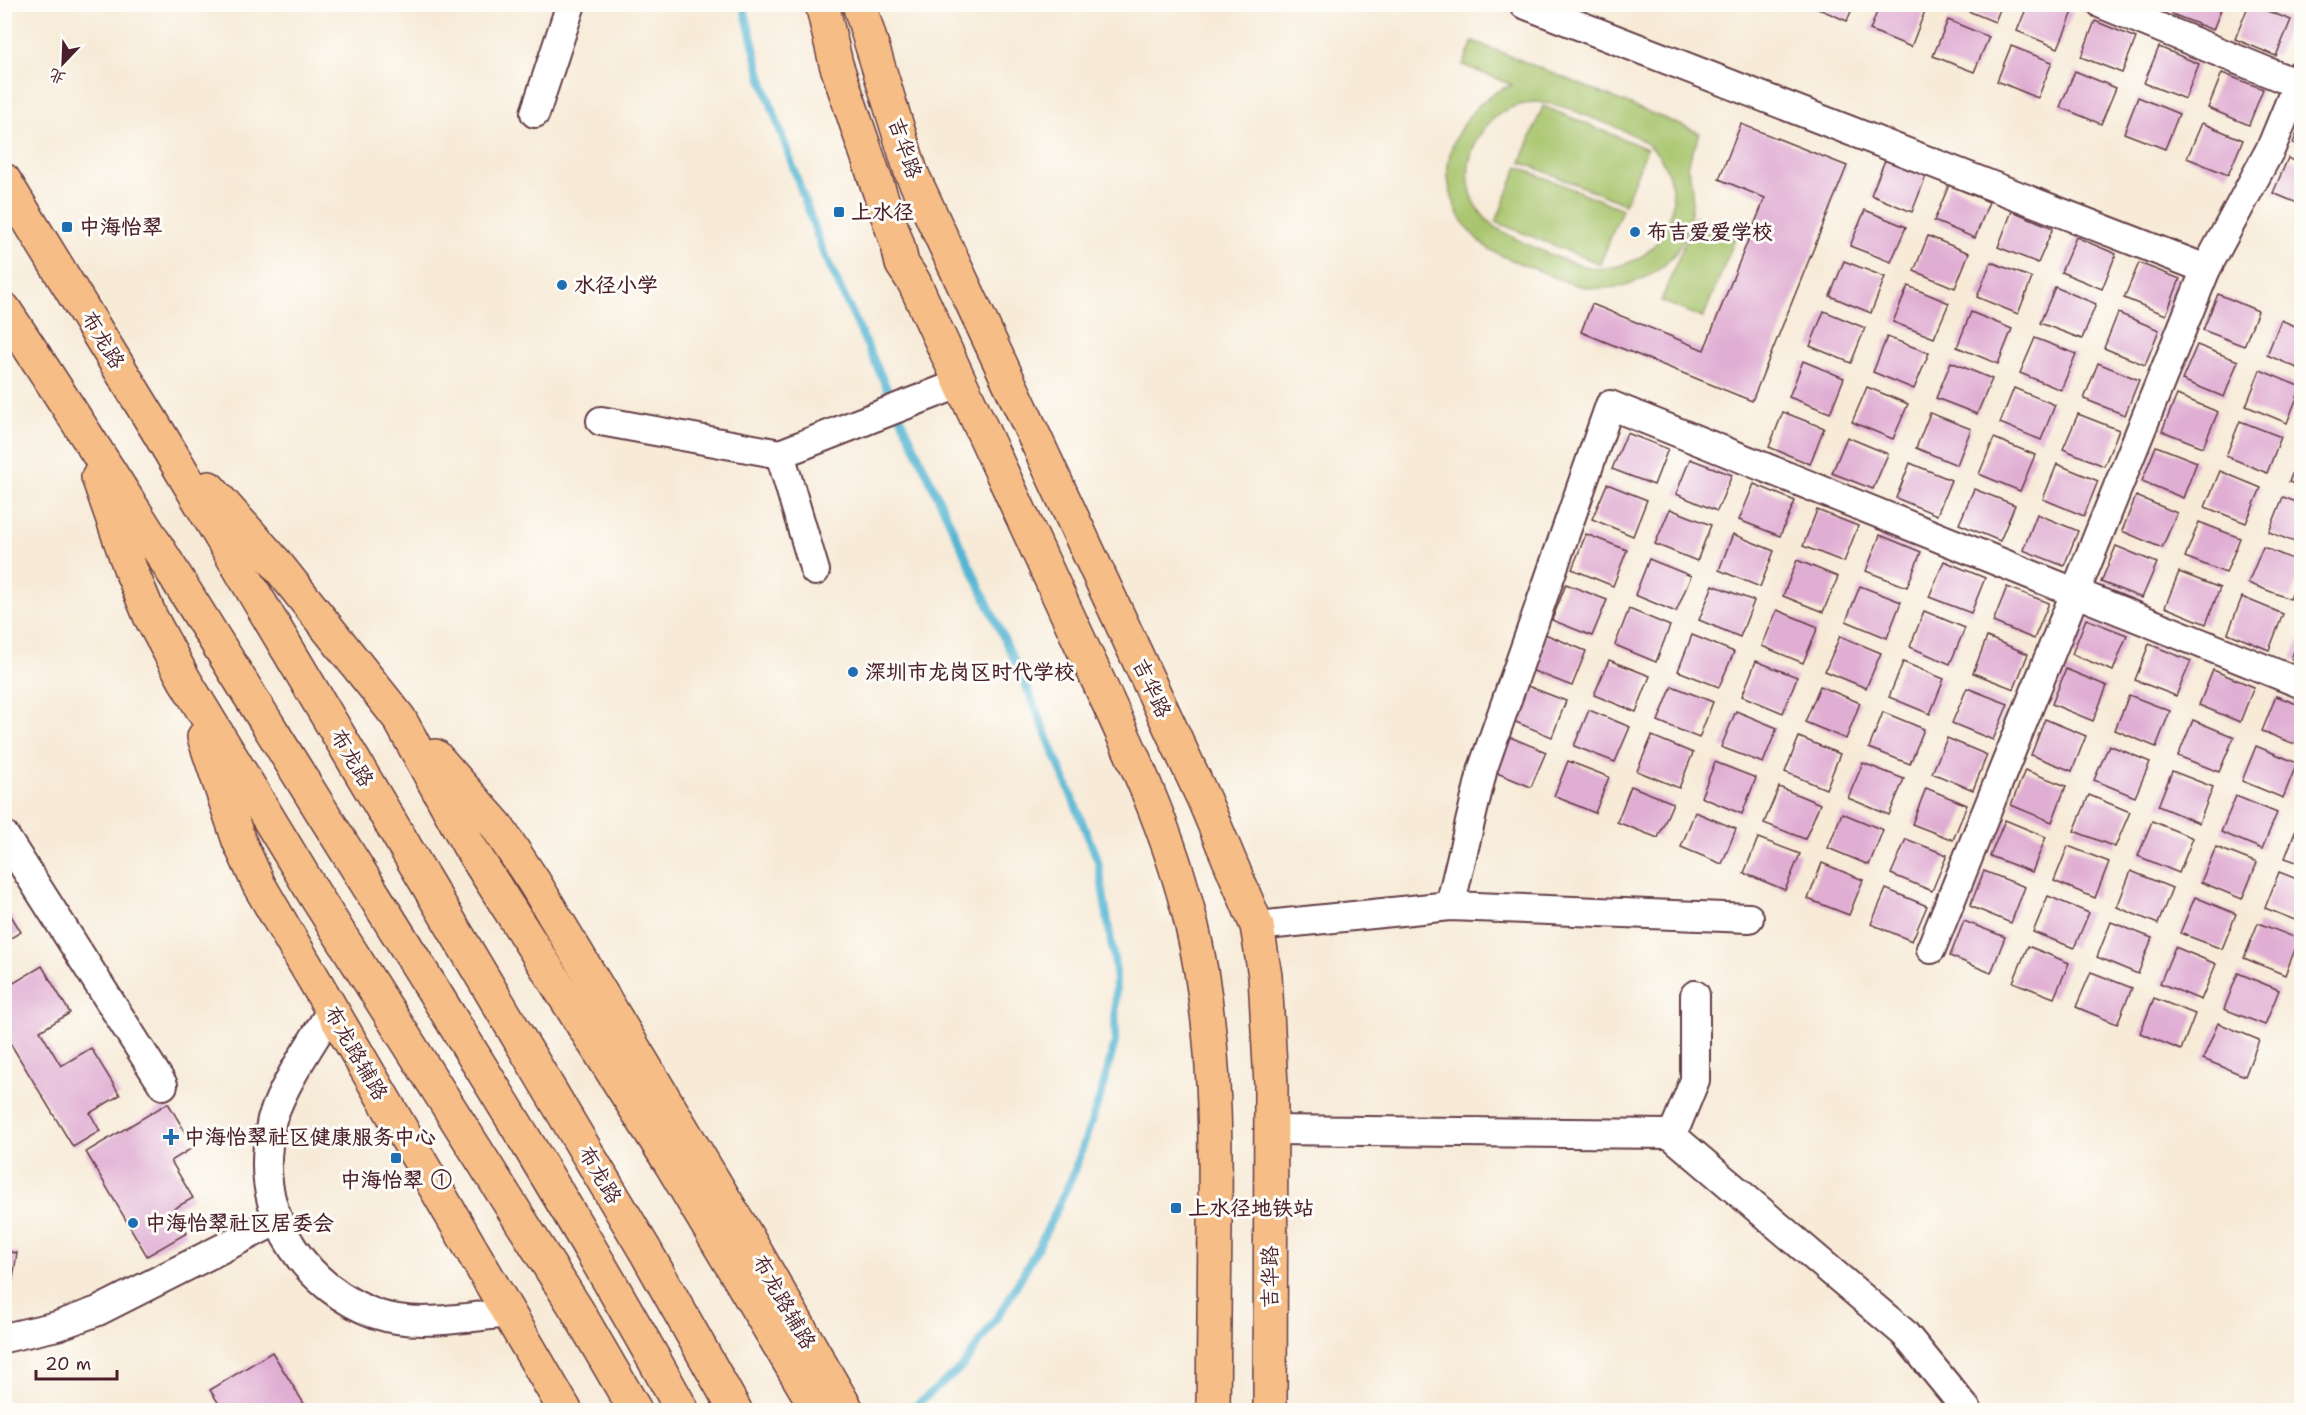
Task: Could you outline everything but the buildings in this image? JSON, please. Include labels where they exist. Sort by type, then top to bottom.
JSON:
[{"type":"main road","name":"吉华路","points":[[822,4],[836,64],[898,246],[902,264],[914,282],[961,383],[1130,754],[1170,854],[1192,923],[1209,1022],[1213,1078],[1215,1188],[1213,1410]]},
{"type":"main road","name":"吉华路","points":[[859,4],[911,172],[1204,800],[1257,926],[1265,976],[1270,1033],[1270,1410]]},
{"type":"main road","name":"布龙路","points":[[4,180],[159,433],[696,1338],[735,1410]]},
{"type":"main road","points":[[4,309],[79,421],[404,942],[592,1253],[682,1410]]},
{"type":"main road","points":[[79,421],[130,568],[150,616],[184,679],[313,892],[577,1310],[635,1410]]},
{"type":"main road","points":[[159,433],[275,562],[399,717],[468,844],[671,1164],[818,1410]]},
{"type":"main road","name":"布龙路辅路","points":[[184,679],[239,841],[259,885],[565,1410]]},
{"type":"main road","name":"布龙路辅路","points":[[399,717],[496,825],[534,882],[743,1230],[847,1410]]},
{"type":"street","points":[[535,112],[571,4]]},
{"type":"street","points":[[1524,4],[2206,269]]},
{"type":"street","points":[[1931,949],[2206,269],[2271,148],[2299,78],[2102,4]]},
{"type":"street","points":[[601,422],[780,454],[961,383]]},
{"type":"street","points":[[1450,906],[1483,768],[1610,405],[2301,684]]},
{"type":"street","points":[[780,454],[815,571]]},
{"type":"street","points":[[4,835],[163,1085]]},
{"type":"street","points":[[1257,926],[1450,906],[1749,918]]},
{"type":"street","points":[[1672,1136],[1695,1080],[1695,995]]},
{"type":"street","points":[[331,1011],[287,1084],[272,1121],[266,1161],[271,1201],[286,1238],[309,1271],[340,1297],[377,1314],[417,1321],[508,1313]]},
{"type":"street","points":[[1271,1130],[1672,1136],[1904,1333],[1967,1410]]},
{"type":"street","points":[[4,1338],[57,1326],[98,1311],[278,1220]]},
{"type":"green space","points":[[1473,41],[1700,133],[1687,166],[1692,193],[1690,219],[1678,250],[1669,261],[1658,270],[1633,283],[1591,288],[1569,283],[1502,256],[1485,246],[1458,213],[1449,186],[1449,158],[1453,144],[1469,116],[1493,94],[1512,85],[1463,65]],"holes":[[[1532,102],[1565,108],[1627,132],[1652,148],[1659,157],[1669,177],[1673,200],[1668,222],[1660,238],[1642,256],[1626,264],[1610,268],[1582,266],[1537,249],[1506,233],[1486,219],[1477,207],[1471,193],[1469,179],[1472,150],[1487,125],[1498,115],[1506,110]]]},
{"type":"green space","points":[[1543,106],[1647,149],[1625,204],[1521,162]]},
{"type":"green space","points":[[1518,167],[1622,209],[1600,264],[1496,222]]},
{"type":"green space","points":[[1695,217],[1737,234],[1703,318],[1661,301]]},
{"type":"waterway","points":[[743,4],[761,76],[822,249],[1029,692],[1098,861],[1116,972],[1115,1042],[1101,1094],[1073,1175],[1041,1242],[1006,1304],[963,1366],[914,1407]]},
{"type":"place","name":"上水径","points":[[839,212]]},
{"type":"place","name":"中海怡翠","points":[[67,227]]},
{"type":"place","name":"布吉爱爱学校","points":[[1635,232]]},
{"type":"place","name":"水径小学","points":[[562,285]]},
{"type":"place","name":"深圳市龙岗区时代学校","points":[[853,672]]},
{"type":"place","name":"中海怡翠社区健康服务中心","points":[[171,1137]]},
{"type":"place","name":"中海怡翠 ①","points":[[396,1158]]},
{"type":"place","name":"上水径地铁站","points":[[1176,1208]]},
{"type":"place","name":"中海怡翠社区居委会","points":[[133,1223]]}]
